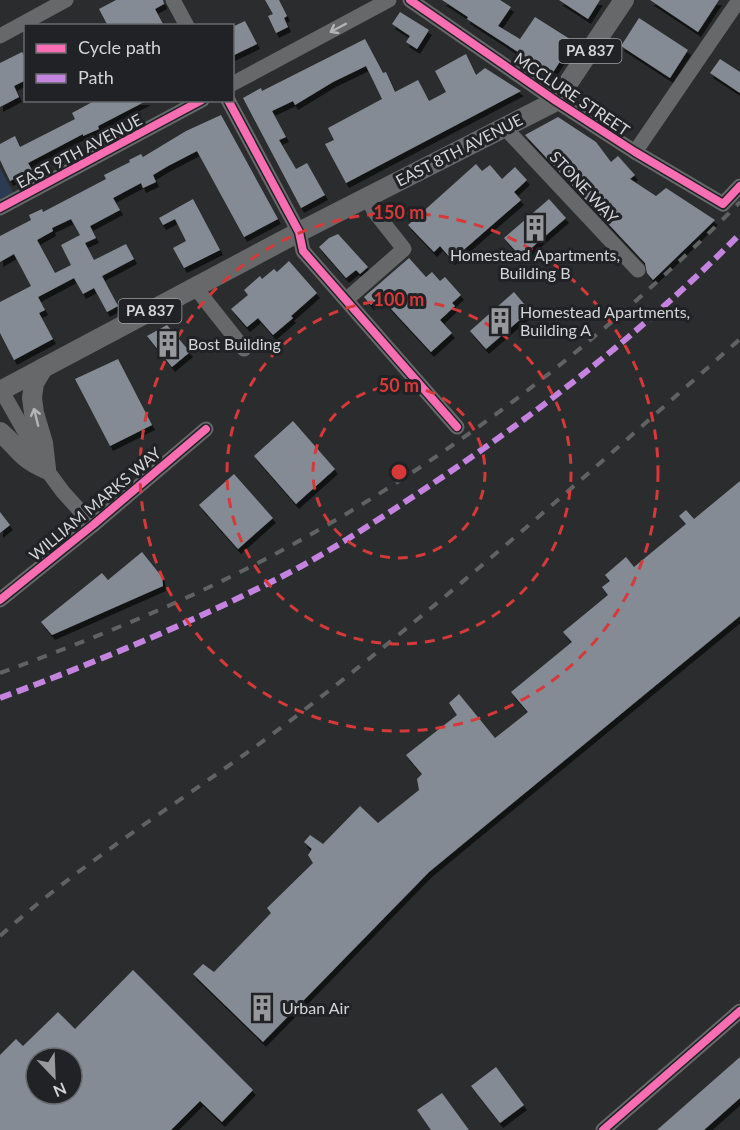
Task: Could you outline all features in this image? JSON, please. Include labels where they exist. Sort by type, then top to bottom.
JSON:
[{"type":"main road","name":"EAST 8TH AVENUE","points":[[0,390],[298,232],[556,101],[624,0]]},
{"type":"main road","points":[[43,368],[34,383],[32,398],[43,443],[46,469]]},
{"type":"main road","points":[[0,432],[23,457],[46,469]]},
{"type":"street","points":[[0,36],[66,0]]},
{"type":"street","points":[[173,0],[186,24]]},
{"type":"street","points":[[234,83],[389,0]]},
{"type":"street","name":"MCCLURE STREET","points":[[410,0],[429,5],[556,101],[635,152],[723,204],[740,186]]},
{"type":"street","points":[[635,152],[739,0]]},
{"type":"street","name":"EAST 9TH AVENUE","points":[[0,208],[198,102]]},
{"type":"street","points":[[229,102],[298,232],[303,251],[457,427]]},
{"type":"street","name":"STONE WAY","points":[[504,127],[638,270]]},
{"type":"street","points":[[347,299],[404,249],[375,213],[367,197]]},
{"type":"street","points":[[195,287],[244,349]]},
{"type":"street","points":[[0,390],[46,469],[93,525]]},
{"type":"street","name":"WILLIAM MARKS WAY","points":[[0,600],[206,429]]},
{"type":"street","points":[[603,1130],[740,1011]]},
{"type":"shaded area","points":[[0,168],[14,194],[0,202]]},
{"type":"building","points":[[116,0],[163,0],[164,4],[155,9],[163,24],[107,24],[99,9]]},
{"type":"building","points":[[265,0],[279,0],[287,16],[284,18],[288,27],[276,33],[268,16],[273,14]]},
{"type":"building","points":[[442,0],[500,0],[511,7],[498,26],[520,39],[535,17],[573,41],[552,74],[467,19],[468,17]]},
{"type":"building","points":[[559,0],[600,0],[588,19]]},
{"type":"building","points":[[650,0],[719,0],[698,32]]},
{"type":"building","points":[[400,12],[429,30],[417,49],[406,42],[410,36],[392,24]]},
{"type":"building","points":[[639,18],[688,50],[670,78],[621,46]]},
{"type":"building","points":[[245,21],[257,44],[234,55],[234,26]]},
{"type":"building","points":[[365,39],[383,73],[386,72],[395,92],[418,80],[429,101],[446,92],[435,71],[466,54],[476,75],[485,68],[521,91],[346,183],[325,144],[334,140],[328,128],[382,99],[366,66],[333,82],[295,105],[293,101],[272,111],[286,137],[279,140],[296,169],[307,163],[325,195],[301,208],[243,98],[261,88],[262,91]]},
{"type":"building","points":[[22,52],[24,55],[24,81],[14,86],[19,97],[0,107],[0,63]]},
{"type":"building","points":[[720,59],[740,72],[740,93],[710,73]]},
{"type":"building","points":[[92,102],[144,102],[98,126],[99,129],[83,136],[83,134],[28,163],[32,170],[10,181],[0,160],[0,144],[15,136],[20,147],[75,119],[72,113]]},
{"type":"building","points":[[221,115],[278,219],[244,237],[197,151],[168,166],[153,175],[156,182],[143,188],[141,183],[113,198],[120,210],[90,226],[96,238],[85,243],[94,260],[126,244],[134,259],[102,276],[118,306],[107,312],[94,288],[83,294],[74,278],[38,297],[45,310],[39,313],[53,339],[14,360],[0,333],[0,302],[31,286],[14,254],[0,262],[0,236],[31,220],[29,215],[42,209],[43,212],[106,179],[104,175],[130,162],[129,160],[141,154],[143,157],[186,131]],"holes":[[[71,219],[80,235],[61,245],[71,265],[55,273],[37,240],[53,231],[52,228]]]},
{"type":"building","points":[[558,117],[596,142],[611,162],[618,156],[635,175],[630,179],[656,196],[666,188],[715,220],[653,280],[647,273],[645,263],[525,135]]},
{"type":"building","points":[[476,164],[482,171],[490,165],[502,179],[515,167],[527,180],[514,192],[521,200],[452,260],[440,246],[434,252],[408,225]]},
{"type":"building","points":[[193,199],[220,250],[184,268],[173,248],[186,241],[175,219],[163,225],[159,218]]},
{"type":"building","name":"Homestead Apartments, Building B","points":[[549,199],[566,218],[521,257],[504,238]]},
{"type":"building","points":[[338,234],[368,267],[360,274],[356,270],[346,278],[319,247]]},
{"type":"building","points":[[409,258],[426,277],[432,272],[440,281],[445,277],[461,295],[452,303],[455,306],[440,320],[452,333],[431,352],[380,297],[371,305],[364,297]]},
{"type":"building","points":[[289,261],[317,293],[273,335],[258,318],[247,327],[231,309],[248,295],[244,290],[260,276],[262,279],[274,269],[277,272]]},
{"type":"building","name":"Homestead Apartments, Building A","points":[[514,292],[530,311],[486,349],[470,331]]},
{"type":"building","name":"Bost Building","points":[[167,325],[190,352],[172,367],[147,336]]},
{"type":"building","points":[[118,359],[152,425],[110,446],[75,379]]},
{"type":"building","points":[[293,421],[335,469],[296,504],[254,456]]},
{"type":"building","points":[[234,474],[273,518],[238,549],[199,505]]},
{"type":"building","points":[[740,481],[740,616],[429,872],[263,1042],[193,974],[203,964],[214,972],[271,913],[267,908],[313,863],[308,855],[312,849],[304,842],[310,835],[323,844],[360,806],[378,823],[419,790],[417,779],[422,774],[406,755],[457,715],[449,703],[459,694],[495,738],[528,712],[511,692],[572,642],[563,632],[608,595],[602,587],[610,581],[605,575],[626,557],[634,567],[686,524],[679,516],[686,510],[694,519]]},
{"type":"building","points":[[0,512],[10,525],[0,533]]},
{"type":"building","points":[[142,552],[162,577],[163,586],[52,635],[41,622],[102,573],[108,580]]},
{"type":"building","points":[[133,970],[253,1090],[222,1122],[200,1101],[171,1130],[0,1130],[0,1055],[16,1039],[23,1046],[58,1012],[75,1029]]},
{"type":"building","points":[[740,1057],[740,1098],[704,1130],[657,1130]]},
{"type":"building","points":[[496,1067],[524,1105],[500,1123],[471,1086]]},
{"type":"building","points":[[442,1093],[469,1130],[431,1130],[417,1110]]},
{"type":"railway","points":[[0,673],[105,633],[208,588],[275,554],[401,480],[521,396],[578,350],[688,253],[740,202]]},
{"type":"railway","points":[[0,936],[72,877],[262,742],[412,624],[523,530],[740,339]]},
{"type":"marked path","points":[[0,698],[102,658],[235,600],[287,574],[346,540],[404,503],[548,402],[666,304],[740,234]]},
{"type":"cycle path","points":[[410,0],[556,101],[635,152],[723,204],[740,186]]},
{"type":"cycle path","points":[[0,208],[198,102]]},
{"type":"cycle path","points":[[229,102],[299,232],[303,251],[457,427]]},
{"type":"cycle path","points":[[0,600],[206,429]]},
{"type":"cycle path","points":[[603,1130],[740,1011]]},
{"type":"place","name":"Homestead Apartments, Building B","points":[[535,228]]},
{"type":"place","name":"Homestead Apartments, Building A","points":[[500,321]]},
{"type":"place","name":"Bost Building","points":[[168,344]]},
{"type":"place","name":"Urban Air","points":[[262,1008]]}]
